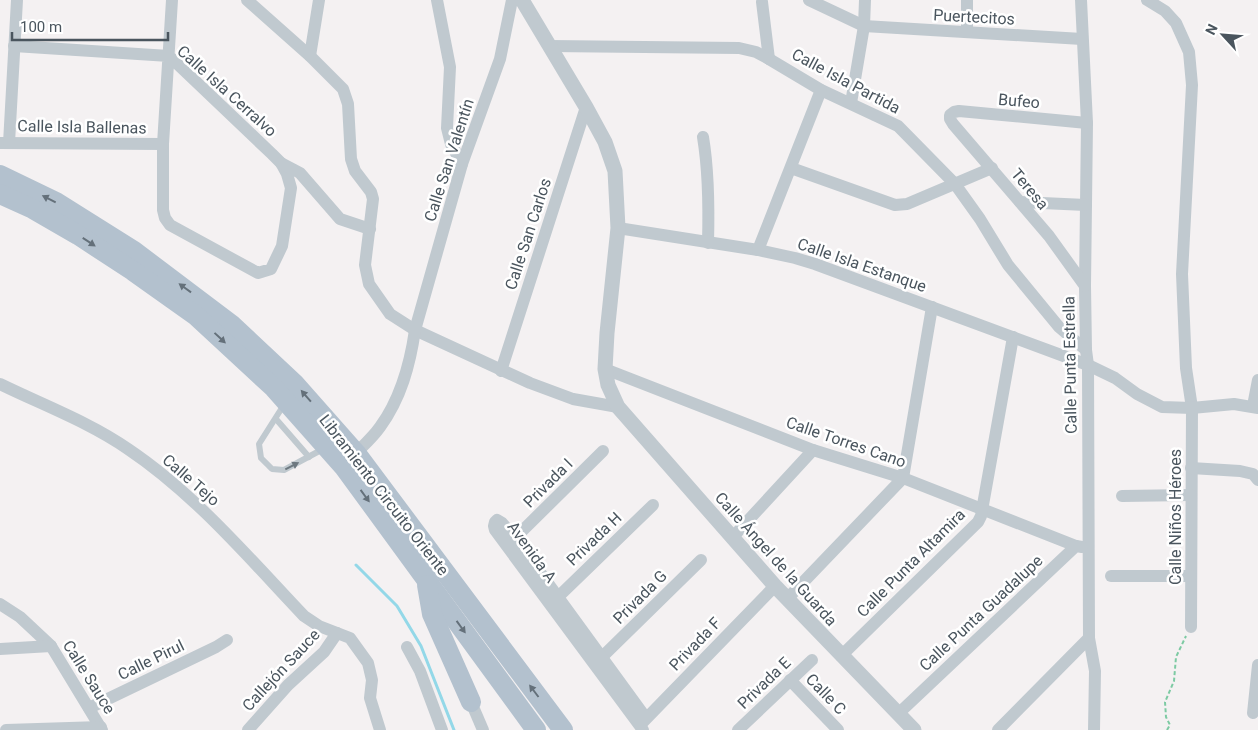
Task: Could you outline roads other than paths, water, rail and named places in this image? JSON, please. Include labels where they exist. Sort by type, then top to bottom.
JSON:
[{"type":"main road","name":"Libramiento Circuito Oriente","points":[[0,175],[56,202],[126,246],[232,324],[295,384],[356,453],[563,730]]},
{"type":"main road","name":"Libramiento Circuito Oriente","points":[[0,194],[33,209],[78,235],[133,271],[195,315],[274,388],[281,411],[318,452],[344,466],[536,730]]},
{"type":"main road","points":[[426,580],[432,614],[471,702]]},
{"type":"street","points":[[4,143],[17,0]]},
{"type":"street","points":[[172,0],[163,144],[163,210],[165,218],[170,225],[258,273],[270,269],[282,246],[291,188],[284,168]]},
{"type":"street","points":[[247,0],[310,56],[343,89],[348,104],[351,159],[355,171],[371,192],[373,199],[365,265],[369,284],[390,314],[416,330],[501,371],[573,399],[618,407]]},
{"type":"street","points":[[310,56],[319,0]]},
{"type":"street","points":[[437,0],[450,67],[447,128],[451,144],[462,164]]},
{"type":"street","name":"Calle San Valentín","points":[[356,453],[379,429],[394,404],[406,376],[416,330],[462,164],[500,58],[512,0]]},
{"type":"street","name":"Calle Ángel de la Guarda","points":[[522,0],[605,142],[615,172],[618,228],[605,369],[610,391],[618,407],[775,586],[914,730]]},
{"type":"street","points":[[809,0],[864,26]]},
{"type":"street","points":[[851,103],[864,26],[865,0]]},
{"type":"street","points":[[966,32],[967,0]]},
{"type":"street","name":"Calle Punta Estrella","points":[[1081,0],[1086,123],[1085,286],[1088,364],[1089,638],[1094,671],[1094,730]]},
{"type":"street","name":"Calle Niños Héroes","points":[[1147,0],[1165,11],[1176,23],[1190,52],[1192,85],[1182,274],[1186,368],[1192,408],[1191,627]]},
{"type":"street","points":[[761,1],[769,59]]},
{"type":"street","name":"Puertecitos","points":[[864,26],[1082,39]]},
{"type":"street","name":"Calle Isla Cerralvo","points":[[14,46],[169,56],[284,168],[300,173],[340,220],[370,229]]},
{"type":"street","name":"Calle Isla Partida","points":[[549,46],[740,48],[756,52],[821,90],[898,126],[954,184],[980,219],[1008,265],[1059,327],[1086,350]]},
{"type":"street","points":[[758,250],[821,90]]},
{"type":"street","name":"Calle San Carlos","points":[[501,371],[586,107]]},
{"type":"street","name":"Bufeo","points":[[950,114],[959,111],[1086,123]]},
{"type":"street","name":"Teresa","points":[[950,114],[953,124],[1049,236],[1085,286]]},
{"type":"street","points":[[703,137],[709,191],[708,242]]},
{"type":"street","name":"Calle Isla Ballenas","points":[[4,143],[163,144]]},
{"type":"street","points":[[791,168],[895,206],[907,204],[992,168]]},
{"type":"street","points":[[1020,202],[1086,205]]},
{"type":"street","name":"Calle Isla Estanque","points":[[618,228],[758,250],[815,264],[1088,364],[1162,407],[1192,408],[1234,404],[1255,407]]},
{"type":"street","points":[[787,599],[903,478],[932,307]]},
{"type":"street","name":"Calle Punta Altamira","points":[[841,656],[978,522],[983,509],[1013,337]]},
{"type":"street","name":"Calle Torres Cano","points":[[605,369],[813,450],[903,478],[1076,546]]},
{"type":"street","points":[[1255,407],[1258,380]]},
{"type":"street","name":"Calle Tejo","points":[[0,384],[100,431],[130,450],[177,487],[215,522],[304,616],[319,626],[350,638],[368,664],[372,680],[370,698],[380,730]]},
{"type":"street","points":[[732,538],[813,450]]},
{"type":"street","name":"Privada I","points":[[515,538],[603,452]]},
{"type":"street","points":[[1191,468],[1240,471],[1253,474],[1258,480]]},
{"type":"street","points":[[1122,496],[1191,495]]},
{"type":"street","name":"Privada H","points":[[558,597],[653,504]]},
{"type":"street","name":"Avenida A","points":[[497,520],[515,538],[602,657],[642,725],[495,530],[494,526],[497,520]]},
{"type":"street","points":[[1076,546],[1089,548]]},
{"type":"street","name":"Calle Punta Guadalupe","points":[[899,713],[1076,546]]},
{"type":"street","name":"Privada G","points":[[602,657],[701,560]]},
{"type":"street","points":[[1111,576],[1191,576]]},
{"type":"street","name":"Privada F","points":[[642,725],[775,586]]},
{"type":"street","name":"Calle Sauce","points":[[0,604],[20,617],[51,646],[101,729]]},
{"type":"street","name":"Callejón Sauce","points":[[248,730],[288,685],[324,652],[337,632]]},
{"type":"street","points":[[998,730],[1089,638]]},
{"type":"street","name":"Calle Pirul","points":[[89,708],[216,648],[227,640]]},
{"type":"street","points":[[0,649],[51,646]]},
{"type":"street","points":[[407,647],[420,670],[442,730]]},
{"type":"street","name":"Privada E","points":[[738,730],[812,660]]},
{"type":"street","points":[[1254,713],[1258,665]]},
{"type":"street","name":"Calle C","points":[[790,680],[838,730]]},
{"type":"street","points":[[471,702],[483,730]]},
{"type":"street","points":[[6,730],[101,729]]},
{"type":"lane","points":[[281,411],[259,444],[261,458],[272,470],[284,470],[318,452]]},
{"type":"waterway","points":[[356,565],[397,606],[421,646],[454,730]]}]
